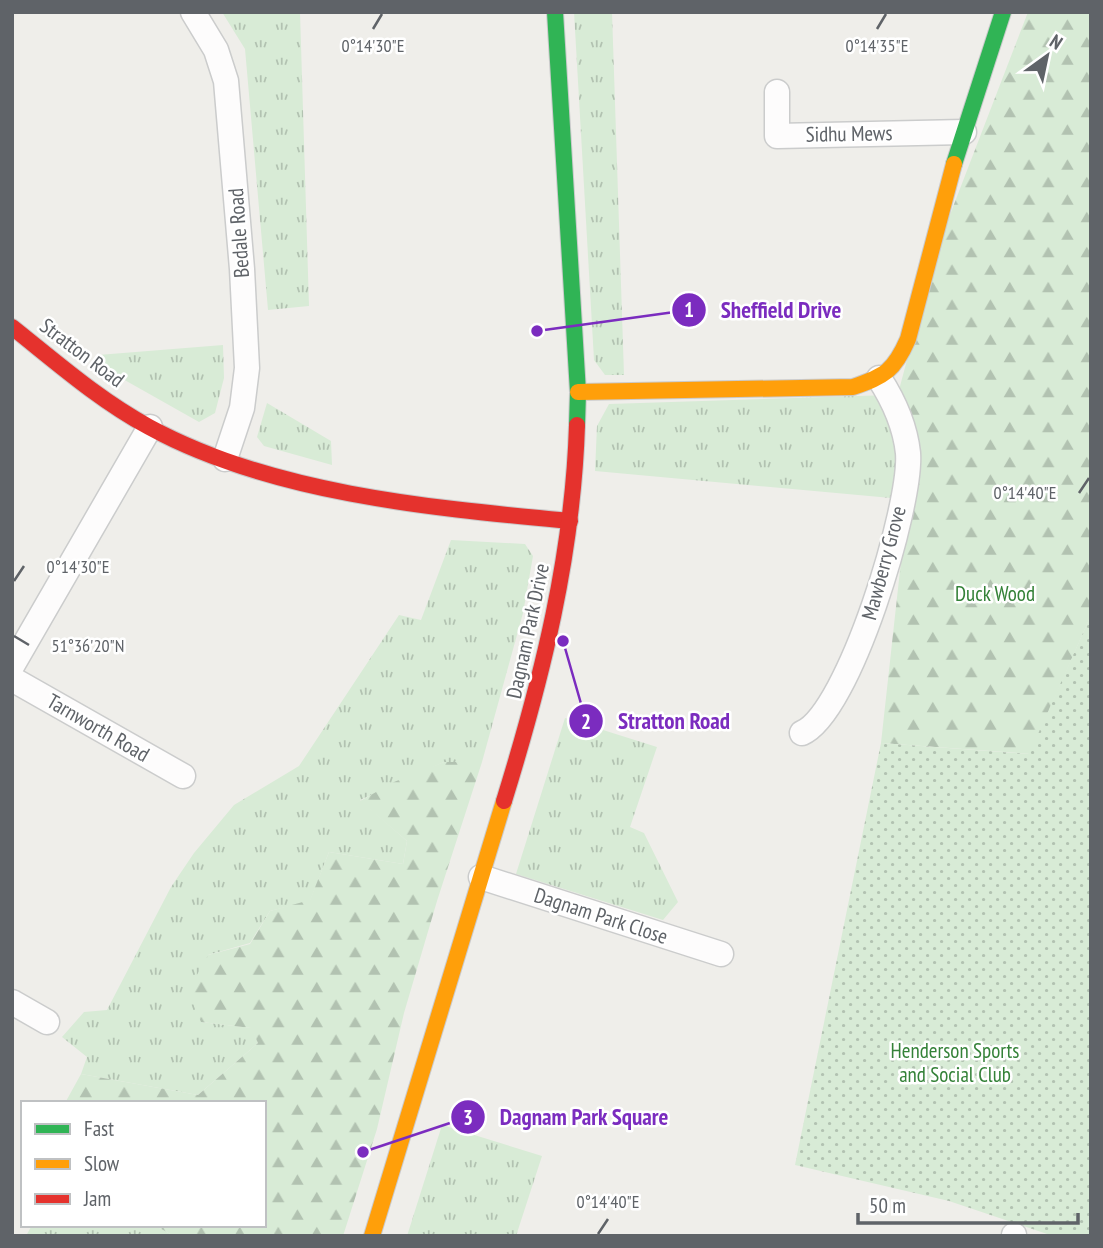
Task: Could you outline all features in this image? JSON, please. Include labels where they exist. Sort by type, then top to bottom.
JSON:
[{"type":"street","name":"Bedale Road","points":[[193,12],[216,50],[226,81],[242,269],[247,368],[242,408],[225,459]]},
{"type":"street","name":"Dagnam Park Drive","points":[[372,1236],[538,690],[564,573],[578,392],[555,12]]},
{"type":"street","points":[[578,392],[733,392],[853,387],[879,378],[897,364],[908,339],[928,249],[1003,12]]},
{"type":"street","name":"Sidhu Mews","points":[[777,92],[778,135],[964,132]]},
{"type":"street","name":"Stratton Road","points":[[12,327],[84,385],[150,427],[225,459],[295,483],[361,497],[427,508],[570,522]]},
{"type":"street","name":"Mawberry Grove","points":[[802,733],[819,723],[862,640],[889,560],[908,454],[895,405],[879,378]]},
{"type":"street","points":[[12,666],[150,427]]},
{"type":"street","name":"Tarnworth Road","points":[[12,680],[183,776]]},
{"type":"street","name":"Dagnam Park Close","points":[[481,877],[721,954]]},
{"type":"street","points":[[12,1002],[47,1022]]},
{"type":"green space","points":[[222,12],[300,12],[309,306],[268,310],[245,49]]},
{"type":"green space","points":[[574,12],[612,12],[624,375],[605,375],[594,360]]},
{"type":"green space","name":"Duck Wood","points":[[1028,12],[1091,12],[1091,615],[1030,754],[881,743],[904,534],[895,405],[936,251]]},
{"type":"green space","points":[[223,345],[224,378],[215,413],[199,422],[98,365],[98,355]]},
{"type":"green space","points":[[890,395],[902,499],[595,471],[597,426],[609,404]]},
{"type":"green space","points":[[267,403],[331,441],[332,465],[264,446],[257,437]]},
{"type":"green space","points":[[451,540],[525,544],[533,556],[523,613],[482,762],[444,762],[360,800],[407,841],[403,864],[329,852],[310,901],[270,911],[250,943],[208,955],[201,1022],[252,1028],[258,1043],[198,1095],[81,1074],[87,1057],[62,1037],[84,1012],[107,1010],[171,887],[194,853],[234,805],[299,766],[399,615],[421,620]]},
{"type":"green space","name":"Henderson Sports and Social Club","points":[[1091,615],[1091,1236],[1053,1236],[949,1201],[795,1165],[881,743],[1029,754]]},
{"type":"green space","points":[[565,718],[657,747],[630,827],[644,833],[678,902],[663,920],[516,874]]},
{"type":"green space","points":[[444,762],[482,762],[404,1013],[377,1129],[343,1236],[174,1236],[158,1227],[266,1227],[266,1101],[66,1101],[81,1074],[198,1095],[258,1043],[251,1028],[201,1022],[188,991],[208,955],[250,944],[270,911],[310,900],[329,852],[403,864],[407,841],[360,801],[394,782]]},
{"type":"green space","points":[[442,1125],[542,1156],[516,1236],[407,1236]]},
{"type":"green space","points":[[31,1227],[158,1227],[174,1236],[26,1236]]},
{"type":"traffic: fast","points":[[555,12],[578,392],[577,425]]},
{"type":"traffic: fast","points":[[954,164],[1003,12]]},
{"type":"traffic: slow","points":[[578,392],[853,387],[881,375],[893,365],[908,339],[954,164]]},
{"type":"traffic: slow","points":[[372,1236],[504,801]]},
{"type":"traffic: jam","points":[[12,327],[78,380],[149,427],[197,450],[247,468],[354,494],[463,510],[570,521]]},
{"type":"traffic: jam","points":[[504,801],[531,709],[553,616],[569,521],[577,425]]},
{"type":"place","name":"Sheffield Drive","points":[[537,331]]},
{"type":"place","name":"Stratton Road","points":[[563,641]]},
{"type":"place","name":"Dagnam Park Square","points":[[363,1152]]}]
